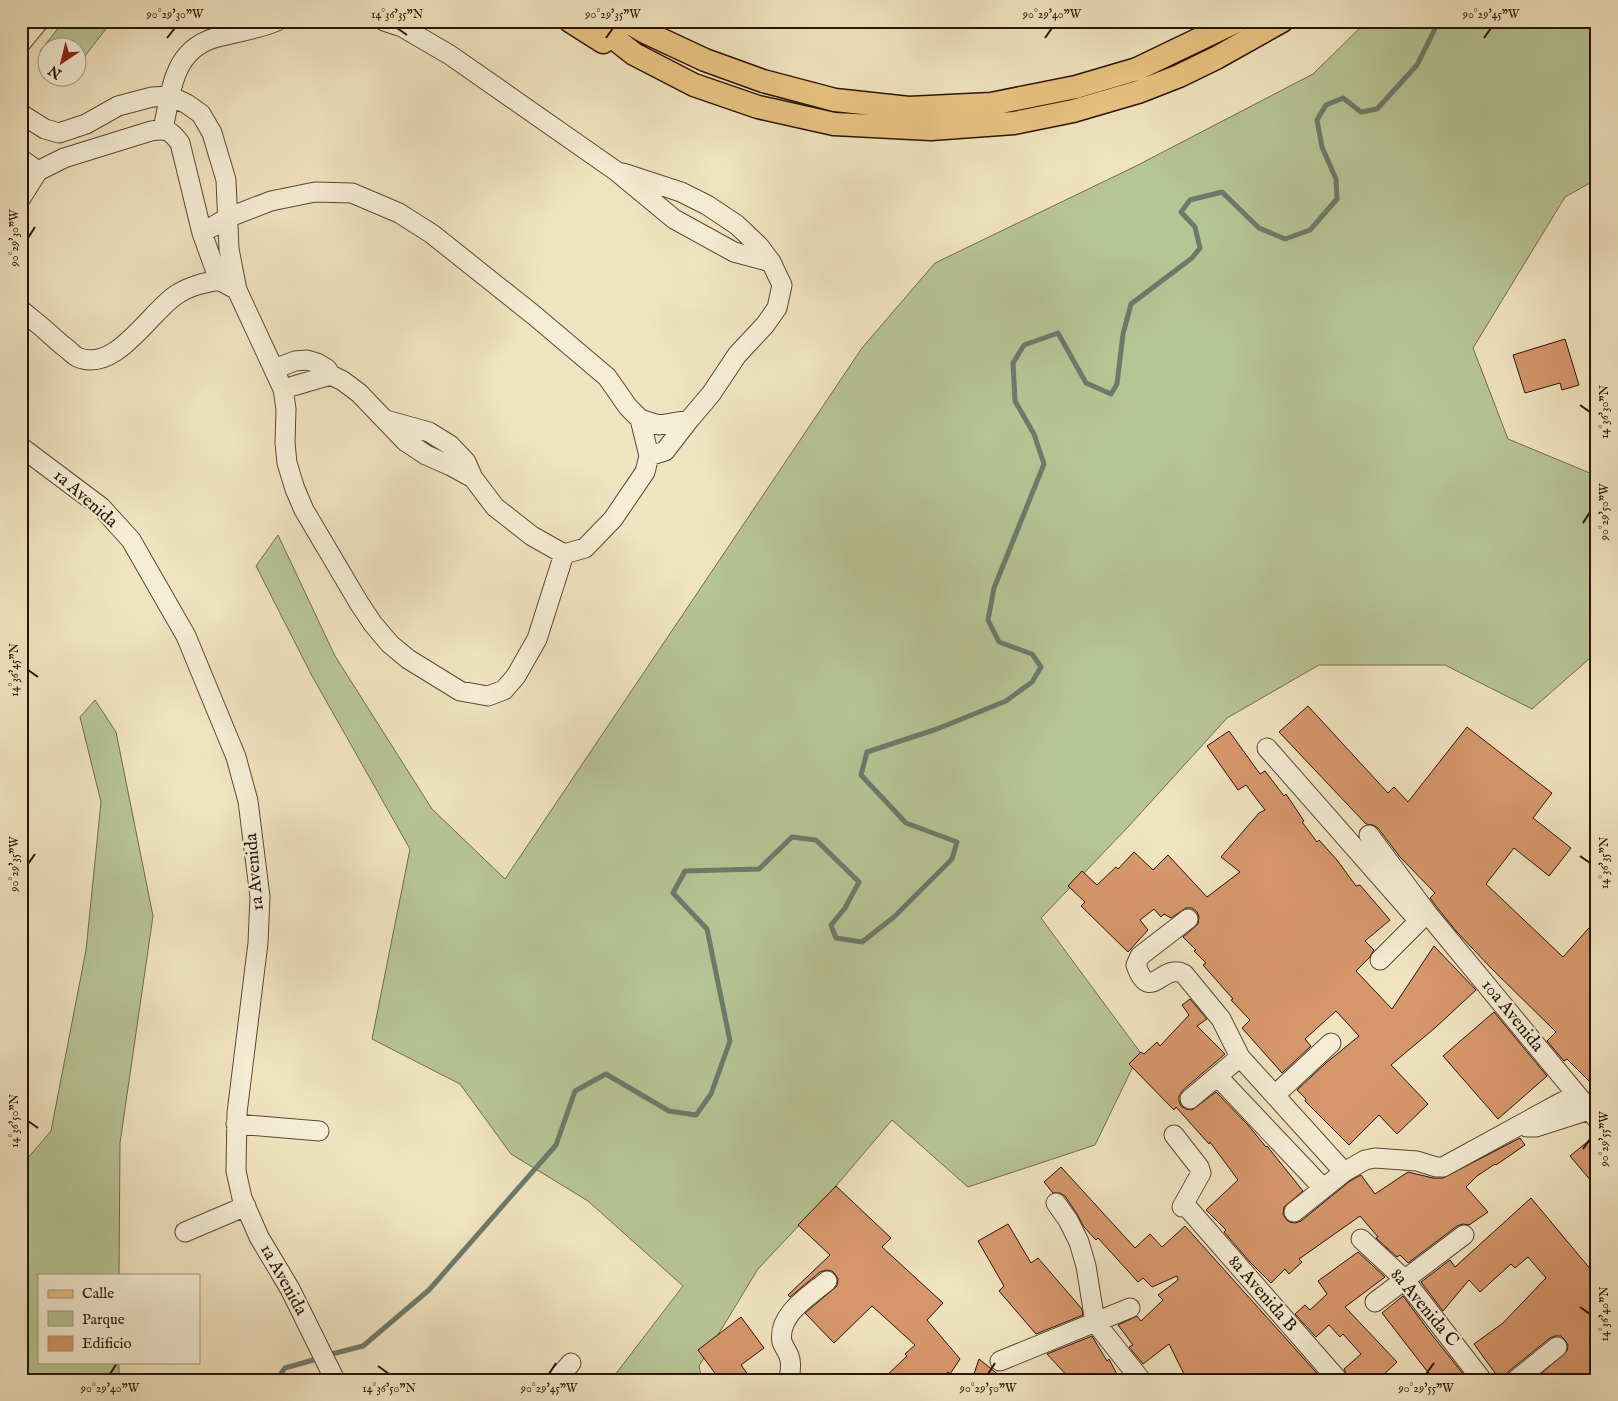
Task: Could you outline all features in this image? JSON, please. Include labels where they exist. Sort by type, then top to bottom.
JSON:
[{"type":"main road","points":[[570,21],[604,43],[634,54],[703,88],[758,107],[834,124],[931,129],[993,126],[1039,119],[1138,92],[1179,76],[1216,58],[1282,21]]},
{"type":"main road","points":[[592,21],[634,54]]},
{"type":"main road","points":[[626,21],[705,60],[763,81],[835,100],[909,108],[991,104],[1076,87],[1138,69],[1237,21]]},
{"type":"street","points":[[21,43],[39,21]]},
{"type":"street","points":[[163,129],[178,68],[185,56],[224,28],[247,31],[277,21]]},
{"type":"street","points":[[384,21],[402,27],[450,55],[616,171],[674,219],[734,252],[771,262]]},
{"type":"street","points":[[21,114],[45,129],[59,133],[86,124],[118,106],[152,96],[170,96],[201,114],[212,133],[226,180],[230,283]]},
{"type":"street","points":[[21,198],[38,171],[64,158],[151,130],[163,129],[173,134],[180,143],[202,233],[230,283],[283,389],[286,409],[285,443],[287,463],[304,510],[373,624],[390,644],[408,659],[460,691],[488,696],[504,690],[516,676],[537,639],[564,554]]},
{"type":"street","points":[[21,158],[38,171]]},
{"type":"street","points":[[616,171],[681,192],[707,205],[737,225],[760,246],[771,262],[782,285],[777,308],[765,325],[737,355],[711,394],[665,451],[650,456]]},
{"type":"street","points":[[202,233],[227,218],[270,201],[316,192],[352,193],[399,213],[432,234],[607,377],[628,407],[640,420],[650,456],[645,472],[613,518],[585,548],[564,554],[513,522],[495,507],[473,478],[466,462],[450,445],[429,432],[386,420],[359,393],[331,375],[327,369],[318,363],[308,360],[295,361],[274,369]]},
{"type":"street","points":[[21,310],[77,357],[92,360],[110,355],[124,345],[157,310],[176,295],[196,284],[230,283]]},
{"type":"street","points":[[283,389],[331,375]]},
{"type":"street","points":[[640,420],[659,425],[689,420]]},
{"type":"street","name":"1a Avenida","points":[[21,446],[101,508],[131,540],[186,636],[236,757],[248,801],[260,897],[258,942],[236,1124],[236,1171],[242,1198],[259,1237],[290,1289],[332,1373]]},
{"type":"street","name":"10a Avenida","points":[[1267,748],[1423,917],[1593,1114]]},
{"type":"street","points":[[1369,835],[1423,917],[1380,960]]},
{"type":"street","points":[[1188,919],[1140,956],[1136,965],[1141,978],[1146,982],[1152,983],[1172,971],[1179,971],[1184,974],[1221,1020],[1240,1057],[1344,1172]]},
{"type":"street","points":[[1275,1095],[1331,1044]]},
{"type":"street","points":[[1190,1099],[1240,1057]]},
{"type":"street","points":[[1218,1076],[1323,1188]]},
{"type":"street","points":[[1294,1212],[1344,1172],[1365,1160],[1375,1158],[1416,1161],[1436,1167],[1443,1167],[1577,1095]]},
{"type":"street","points":[[1518,1126],[1536,1127],[1593,1114]]},
{"type":"street","points":[[236,1124],[319,1131]]},
{"type":"street","name":"8a Avenida B","points":[[1174,1135],[1199,1167],[1201,1173],[1182,1207],[1187,1207],[1338,1380]]},
{"type":"street","points":[[1056,1203],[1080,1242],[1095,1322],[1141,1380]]},
{"type":"street","points":[[185,1232],[246,1206]]},
{"type":"street","points":[[1375,1302],[1464,1235]]},
{"type":"street","name":"8a Avenida C","points":[[1361,1239],[1404,1279],[1482,1380]]},
{"type":"street","points":[[789,1380],[790,1360],[784,1347],[781,1330],[784,1322],[792,1311],[827,1280]]},
{"type":"street","points":[[1000,1361],[1130,1308]]},
{"type":"street","points":[[1516,1380],[1557,1347]]},
{"type":"street","points":[[556,1380],[571,1362]]},
{"type":"green space","points":[[64,21],[112,21],[88,52],[88,38],[50,38]]},
{"type":"green space","points":[[1367,21],[1597,21],[1597,179],[1565,197],[1473,348],[1508,439],[1597,476],[1597,652],[1532,709],[1445,665],[1319,665],[1227,718],[1128,827],[1041,918],[1140,1052],[1095,1145],[968,1187],[892,1120],[836,1186],[758,1269],[699,1366],[702,1380],[611,1380],[683,1286],[588,1201],[511,1154],[460,1084],[372,1039],[410,849],[312,676],[256,566],[278,535],[335,656],[432,809],[505,879],[862,348],[935,263],[1136,166],[1313,74]]},
{"type":"green space","points":[[95,700],[116,732],[153,916],[120,1143],[119,1274],[38,1274],[38,1364],[119,1364],[119,1380],[21,1380],[21,1166],[51,1131],[86,950],[101,802],[80,717]]},
{"type":"building","points":[[1565,339],[1579,385],[1562,390],[1560,383],[1525,393],[1513,355]]},
{"type":"building","points":[[1308,706],[1388,793],[1394,787],[1408,802],[1467,727],[1552,793],[1533,818],[1571,848],[1549,876],[1514,848],[1486,884],[1563,957],[1597,919],[1597,1089],[1567,1059],[1564,1061],[1547,1041],[1556,1032],[1456,931],[1430,898],[1435,893],[1400,857],[1378,828],[1366,824],[1279,732]]},
{"type":"building","points":[[1229,731],[1260,774],[1265,771],[1284,796],[1286,794],[1304,821],[1302,822],[1317,842],[1319,840],[1356,886],[1360,885],[1390,920],[1365,941],[1374,950],[1356,971],[1392,1009],[1434,946],[1476,990],[1391,1065],[1428,1104],[1397,1134],[1379,1115],[1349,1145],[1305,1101],[1306,1099],[1297,1090],[1359,1036],[1336,1011],[1305,1039],[1311,1046],[1282,1073],[1242,1028],[1250,1020],[1231,1000],[1233,999],[1203,965],[1206,963],[1183,937],[1198,924],[1199,917],[1197,912],[1192,908],[1186,908],[1171,918],[1164,914],[1161,917],[1154,909],[1140,920],[1148,930],[1128,952],[1081,906],[1085,902],[1068,886],[1082,871],[1097,885],[1116,867],[1118,869],[1134,852],[1153,870],[1168,855],[1207,897],[1240,872],[1221,857],[1259,813],[1265,810],[1246,785],[1238,790],[1207,746]]},
{"type":"building","points":[[1190,999],[1207,1019],[1197,1026],[1225,1054],[1183,1090],[1179,1096],[1181,1106],[1192,1110],[1216,1092],[1248,1125],[1303,1191],[1284,1207],[1283,1214],[1289,1222],[1301,1221],[1350,1181],[1361,1175],[1375,1194],[1408,1172],[1433,1178],[1443,1178],[1520,1138],[1525,1145],[1477,1176],[1466,1187],[1488,1212],[1469,1225],[1457,1226],[1408,1263],[1400,1255],[1397,1257],[1376,1238],[1378,1237],[1360,1216],[1299,1259],[1302,1262],[1289,1274],[1285,1269],[1271,1283],[1250,1262],[1224,1232],[1226,1230],[1206,1210],[1238,1180],[1210,1142],[1209,1144],[1176,1107],[1174,1110],[1129,1064],[1141,1052],[1144,1054],[1157,1042],[1160,1046],[1189,1015],[1182,1005]]},
{"type":"building","points":[[1494,1012],[1547,1076],[1498,1119],[1443,1056]]},
{"type":"building","points":[[1597,1134],[1597,1188],[1570,1156]]},
{"type":"building","points":[[1061,1167],[1135,1248],[1150,1234],[1162,1247],[1185,1226],[1323,1380],[1187,1380],[1169,1344],[1143,1364],[1129,1347],[1133,1345],[1118,1325],[1137,1316],[1141,1321],[1163,1300],[1158,1295],[1178,1280],[1177,1276],[1152,1287],[1143,1278],[1138,1282],[1098,1238],[1096,1240],[1084,1227],[1065,1196],[1060,1193],[1053,1193],[1044,1182]]},
{"type":"building","points":[[836,1186],[891,1238],[882,1247],[943,1303],[927,1320],[960,1359],[950,1374],[948,1372],[940,1380],[882,1380],[907,1356],[905,1354],[915,1345],[872,1306],[834,1343],[805,1313],[837,1286],[838,1279],[832,1271],[820,1272],[790,1297],[788,1295],[830,1255],[798,1225]]},
{"type":"building","points":[[1531,1198],[1597,1277],[1597,1380],[1534,1380],[1567,1351],[1568,1345],[1561,1336],[1550,1338],[1509,1371],[1505,1380],[1500,1380],[1474,1344],[1503,1323],[1546,1278],[1528,1257],[1515,1268],[1511,1264],[1480,1292],[1469,1280],[1443,1311],[1421,1282],[1450,1260],[1455,1267]]},
{"type":"building","points":[[1008,1224],[1031,1263],[1038,1258],[1082,1309],[1083,1315],[1036,1334],[999,1291],[1004,1286],[978,1241]]},
{"type":"building","points":[[1358,1252],[1385,1277],[1345,1307],[1397,1362],[1378,1380],[1349,1380],[1344,1369],[1361,1354],[1343,1334],[1340,1337],[1329,1325],[1316,1337],[1295,1314],[1305,1305],[1310,1310],[1327,1294],[1318,1281]]},
{"type":"building","points":[[1403,1296],[1468,1380],[1435,1380],[1382,1313]]},
{"type":"building","points":[[741,1317],[764,1348],[741,1365],[752,1380],[720,1380],[698,1350]]},
{"type":"building","points":[[1092,1336],[1107,1361],[1109,1359],[1120,1380],[1071,1380],[1047,1354]]},
{"type":"building","points":[[979,1359],[1005,1380],[972,1380]]},
{"type":"waterway","points":[[328,1355],[363,1346],[429,1290],[556,1145],[575,1091],[606,1074],[669,1111],[696,1115],[711,1094],[730,1041],[707,929],[673,893],[685,871],[759,869],[792,837],[816,840],[859,882],[845,908],[831,925],[836,938],[862,942],[894,917],[952,859],[957,842],[906,823],[861,775],[867,752],[937,729],[1006,701],[1032,682],[1041,667],[1032,654],[999,642],[988,620],[994,588],[1044,464],[1034,434],[1015,401],[1013,363],[1024,345],[1058,333],[1086,383],[1111,394],[1117,384],[1123,334],[1131,304],[1192,258],[1200,248],[1195,227],[1181,212],[1190,200],[1222,192],[1259,228],[1285,239],[1310,230],[1337,199],[1336,179],[1322,147],[1317,120],[1326,105],[1343,98],[1361,112],[1377,109],[1417,65],[1439,21]]},
{"type":"waterway","points":[[276,1380],[285,1368],[320,1358]]}]
